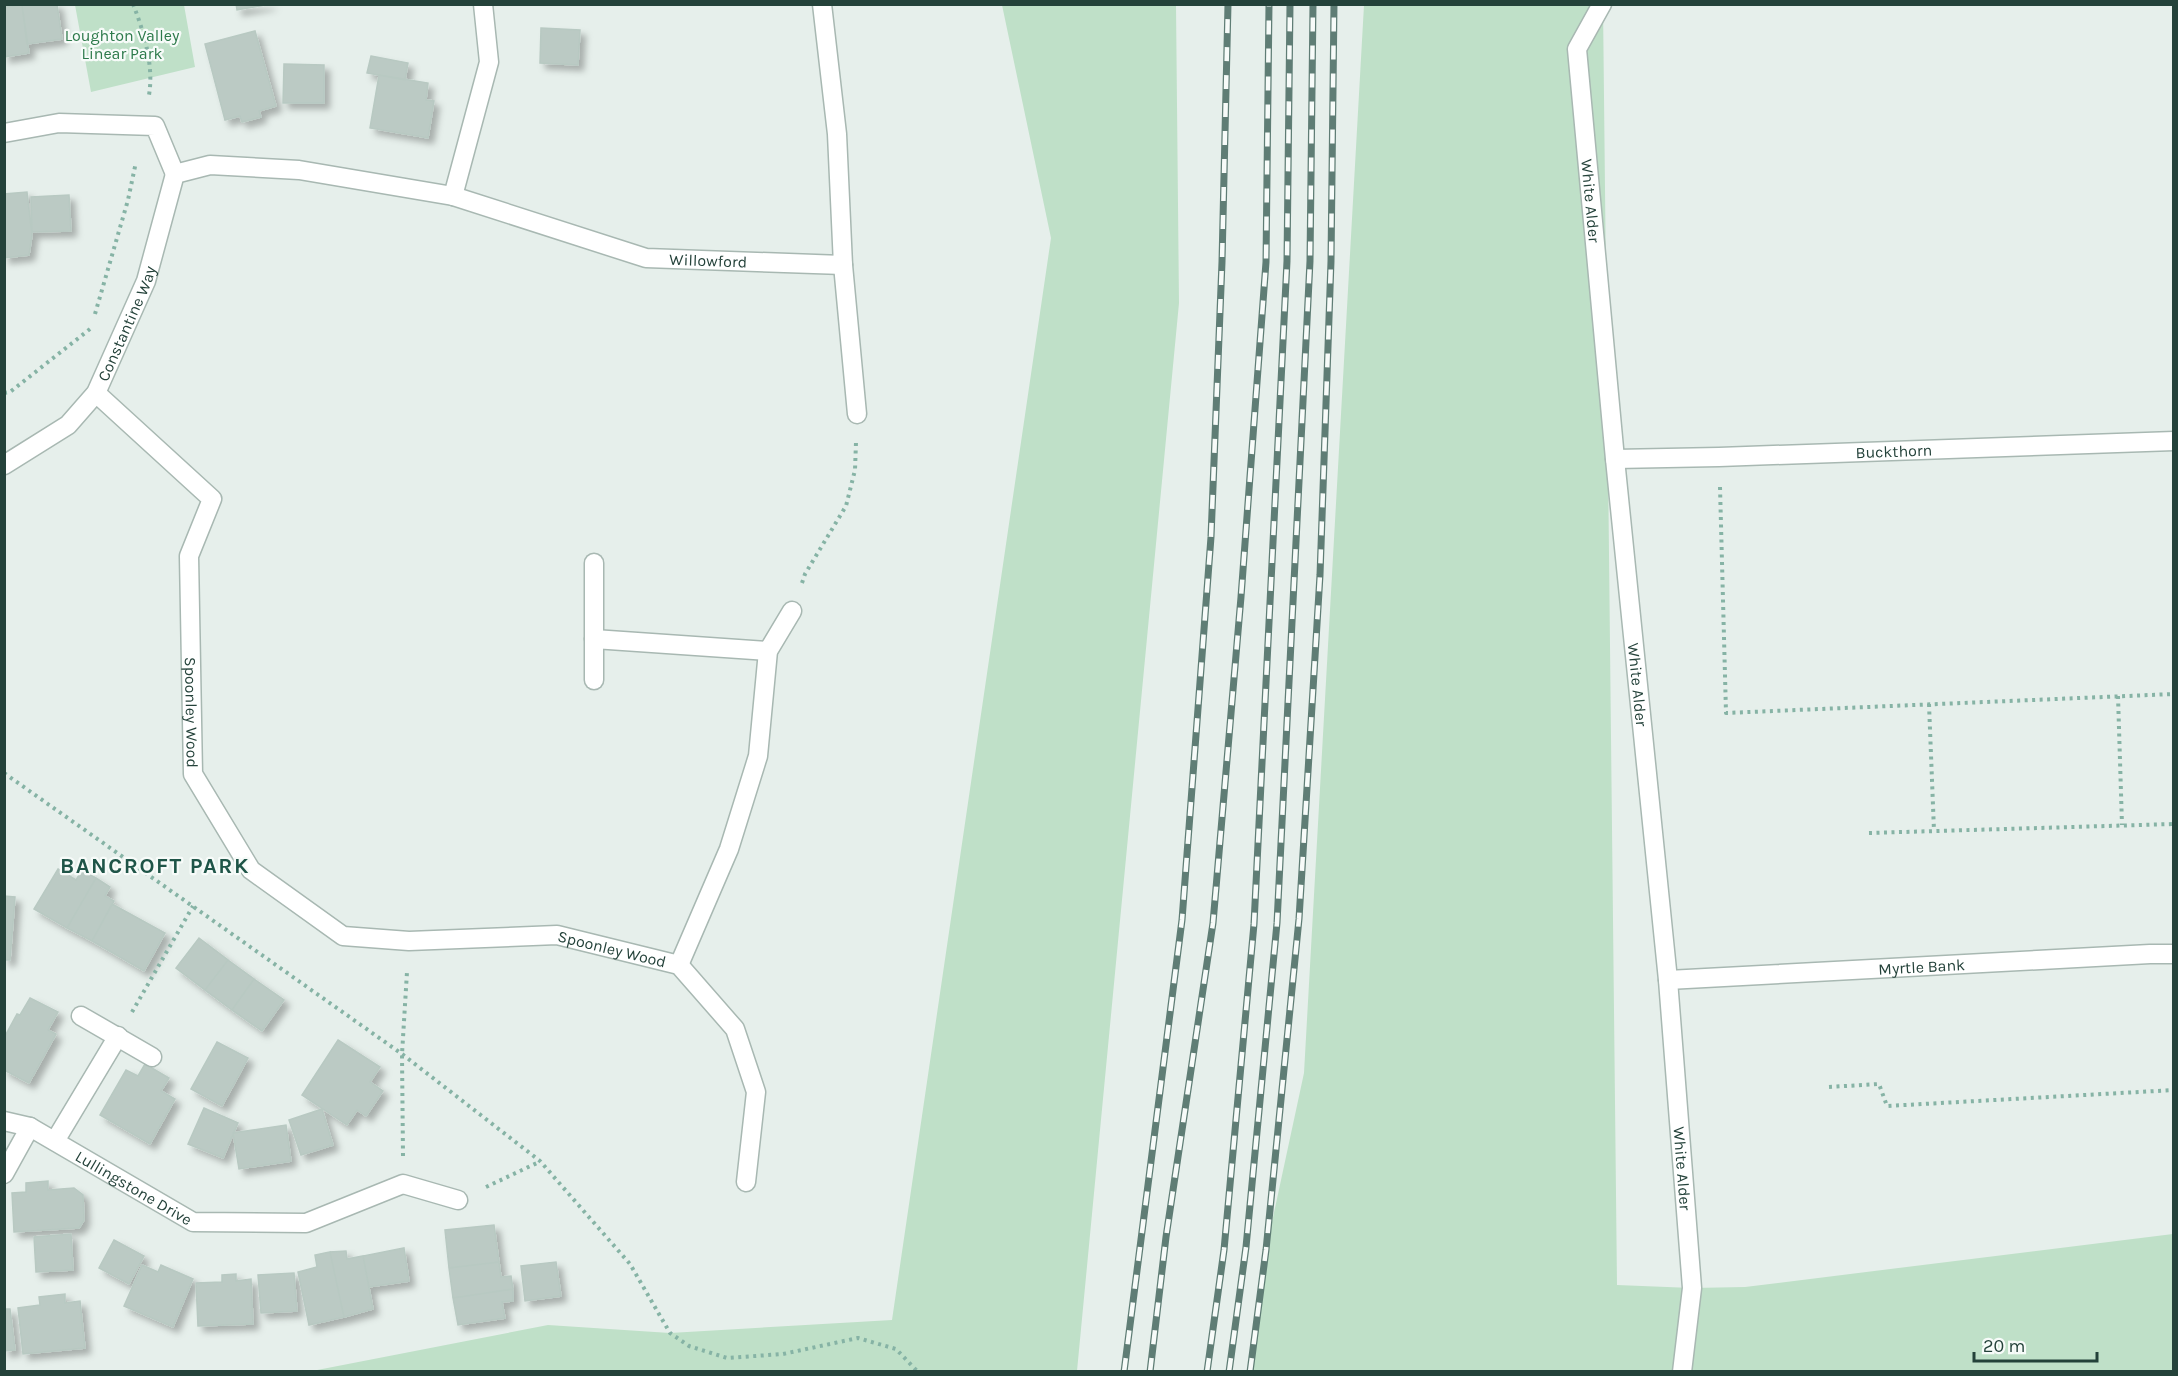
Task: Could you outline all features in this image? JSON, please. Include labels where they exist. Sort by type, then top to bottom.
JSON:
[{"type":"street","points":[[453,196],[489,62],[483,4]]},
{"type":"street","points":[[822,4],[837,134],[843,265],[857,414]]},
{"type":"street","name":"White Alder","points":[[1602,4],[1577,50],[1615,459],[1668,980],[1692,1288],[1682,1371]]},
{"type":"street","points":[[4,133],[59,123],[155,126],[175,174]]},
{"type":"street","name":"Willowford","points":[[175,174],[210,165],[299,170],[453,196],[646,258],[843,265]]},
{"type":"street","name":"Constantine Way","points":[[4,465],[68,425],[96,393],[146,281],[175,174]]},
{"type":"street","name":"Spoonley Wood","points":[[96,393],[212,500],[189,556],[193,774],[251,870],[343,936],[410,941],[557,935],[680,965],[735,1029],[756,1092],[746,1182]]},
{"type":"street","name":"Buckthorn","points":[[1615,459],[2174,441]]},
{"type":"street","points":[[594,563],[594,680]]},
{"type":"street","name":"Spoonley Wood","points":[[680,965],[729,849],[758,756],[768,651],[792,611]]},
{"type":"street","points":[[594,639],[768,651]]},
{"type":"street","name":"Myrtle Bank","points":[[1668,980],[1975,962],[2174,954]]},
{"type":"street","points":[[81,1016],[152,1057]]},
{"type":"street","name":"Lullingstone Drive","points":[[55,1141],[118,1036]]},
{"type":"street","name":"Lullingstone Drive","points":[[4,1121],[30,1127],[193,1222],[306,1223],[403,1184]]},
{"type":"street","points":[[4,1174],[30,1127]]},
{"type":"street","points":[[403,1184],[458,1200]]},
{"type":"path","points":[[94,317],[128,200],[152,77],[134,4]]},
{"type":"path","points":[[4,393],[10,392],[91,328]]},
{"type":"path","points":[[792,611],[805,574],[846,506],[855,470],[857,414]]},
{"type":"path","points":[[1719,457],[1726,713],[2174,694]]},
{"type":"path","points":[[2118,696],[2121,825]]},
{"type":"path","points":[[1929,704],[1934,831]]},
{"type":"path","points":[[4,773],[402,1054],[540,1161],[630,1264],[670,1333],[689,1346],[727,1358],[783,1354],[858,1338],[896,1349],[918,1371]]},
{"type":"path","points":[[1869,834],[2174,824]]},
{"type":"path","points":[[118,1036],[193,906]]},
{"type":"path","points":[[403,1184],[402,1054],[410,941]]},
{"type":"path","points":[[1829,1087],[1879,1084],[1887,1106],[2174,1090]]},
{"type":"path","points":[[458,1200],[540,1161]]},
{"type":"green space","name":"Loughton Valley Linear Park","points":[[75,5],[184,5],[195,67],[91,92]]},
{"type":"green space","points":[[1002,5],[1176,5],[1179,303],[1077,1371],[312,1371],[548,1325],[670,1333],[892,1320],[1051,238]]},
{"type":"green space","points":[[1364,5],[1603,5],[1617,1285],[1692,1288],[1745,1287],[2173,1234],[2173,1371],[1250,1372],[1266,1250],[1304,1073]]},
{"type":"building","points":[[57,4],[62,39],[27,44],[22,5]]},
{"type":"building","points":[[236,4],[271,4],[237,10]]},
{"type":"building","points":[[22,5],[29,53],[4,57],[4,7]]},
{"type":"building","points":[[541,28],[580,30],[578,65],[540,63]]},
{"type":"building","points":[[255,31],[276,106],[259,111],[261,117],[242,122],[240,116],[225,120],[205,44]]},
{"type":"building","points":[[371,56],[408,63],[405,80],[367,73]]},
{"type":"building","points":[[284,64],[324,65],[324,103],[283,103]]},
{"type":"building","points":[[379,75],[428,83],[426,100],[434,101],[428,138],[370,128]]},
{"type":"building","points":[[27,192],[32,235],[29,255],[4,258],[4,194]]},
{"type":"building","points":[[69,195],[71,231],[32,232],[31,197]]},
{"type":"building","points":[[58,869],[76,880],[82,870],[96,878],[67,928],[34,909]]},
{"type":"building","points":[[96,878],[110,887],[105,896],[114,901],[92,941],[67,928]]},
{"type":"building","points":[[4,896],[15,897],[10,960],[4,960]]},
{"type":"building","points":[[112,904],[165,933],[144,971],[92,941]]},
{"type":"building","points":[[199,938],[228,960],[205,990],[176,968]]},
{"type":"building","points":[[228,960],[254,979],[232,1010],[205,990]]},
{"type":"building","points":[[254,979],[284,1000],[262,1031],[232,1010]]},
{"type":"building","points":[[30,998],[58,1012],[48,1030],[56,1034],[29,1083],[4,1070],[4,1038],[17,1014],[20,1015]]},
{"type":"building","points":[[338,1040],[380,1067],[370,1082],[383,1091],[366,1116],[357,1110],[347,1125],[302,1095]]},
{"type":"building","points":[[217,1042],[248,1058],[222,1106],[191,1089]]},
{"type":"building","points":[[145,1064],[169,1078],[161,1091],[175,1099],[150,1144],[100,1115],[126,1070],[138,1076]]},
{"type":"building","points":[[204,1108],[238,1123],[223,1158],[188,1144]]},
{"type":"building","points":[[322,1109],[333,1145],[301,1155],[289,1120]]},
{"type":"building","points":[[286,1125],[291,1161],[239,1169],[233,1133]]},
{"type":"building","points":[[48,1181],[48,1190],[74,1188],[83,1195],[84,1220],[79,1228],[14,1232],[12,1193],[26,1192],[26,1183]]},
{"type":"building","points":[[494,1225],[499,1262],[449,1268],[445,1230]]},
{"type":"building","points":[[71,1234],[73,1270],[36,1272],[34,1237]]},
{"type":"building","points":[[114,1240],[144,1256],[129,1284],[99,1268]]},
{"type":"building","points":[[404,1248],[409,1281],[369,1287],[363,1256]]},
{"type":"building","points":[[346,1251],[347,1259],[363,1256],[373,1309],[344,1317],[330,1252]]},
{"type":"building","points":[[330,1252],[344,1317],[309,1325],[298,1272],[317,1267],[315,1255]]},
{"type":"building","points":[[499,1262],[501,1277],[511,1276],[513,1289],[453,1298],[449,1268]]},
{"type":"building","points":[[556,1262],[561,1296],[525,1301],[521,1266]]},
{"type":"building","points":[[142,1265],[158,1272],[161,1265],[193,1279],[173,1327],[124,1306]]},
{"type":"building","points":[[294,1273],[297,1311],[261,1313],[258,1275]]},
{"type":"building","points":[[236,1274],[236,1281],[251,1279],[253,1324],[198,1326],[196,1283],[222,1282],[222,1275]]},
{"type":"building","points":[[513,1289],[513,1301],[502,1302],[505,1318],[458,1325],[453,1298]]},
{"type":"building","points":[[65,1294],[65,1303],[80,1301],[85,1348],[23,1354],[18,1308],[40,1305],[39,1297]]},
{"type":"building","points":[[4,1309],[10,1309],[15,1350],[4,1351]]},
{"type":"railway","points":[[1124,1372],[1182,920],[1211,537],[1222,262],[1228,4]]},
{"type":"railway","points":[[1150,1372],[1166,1237],[1213,923],[1241,597],[1266,262],[1269,4]]},
{"type":"railway","points":[[1207,1372],[1224,1250],[1254,924],[1287,261],[1290,4]]},
{"type":"railway","points":[[1229,1372],[1246,1247],[1277,923],[1310,261],[1313,4]]},
{"type":"railway","points":[[1250,1372],[1266,1250],[1299,919],[1320,575],[1331,261],[1334,4]]},
{"type":"district","name":"BANCROFT PARK","points":[[155,866]]}]
